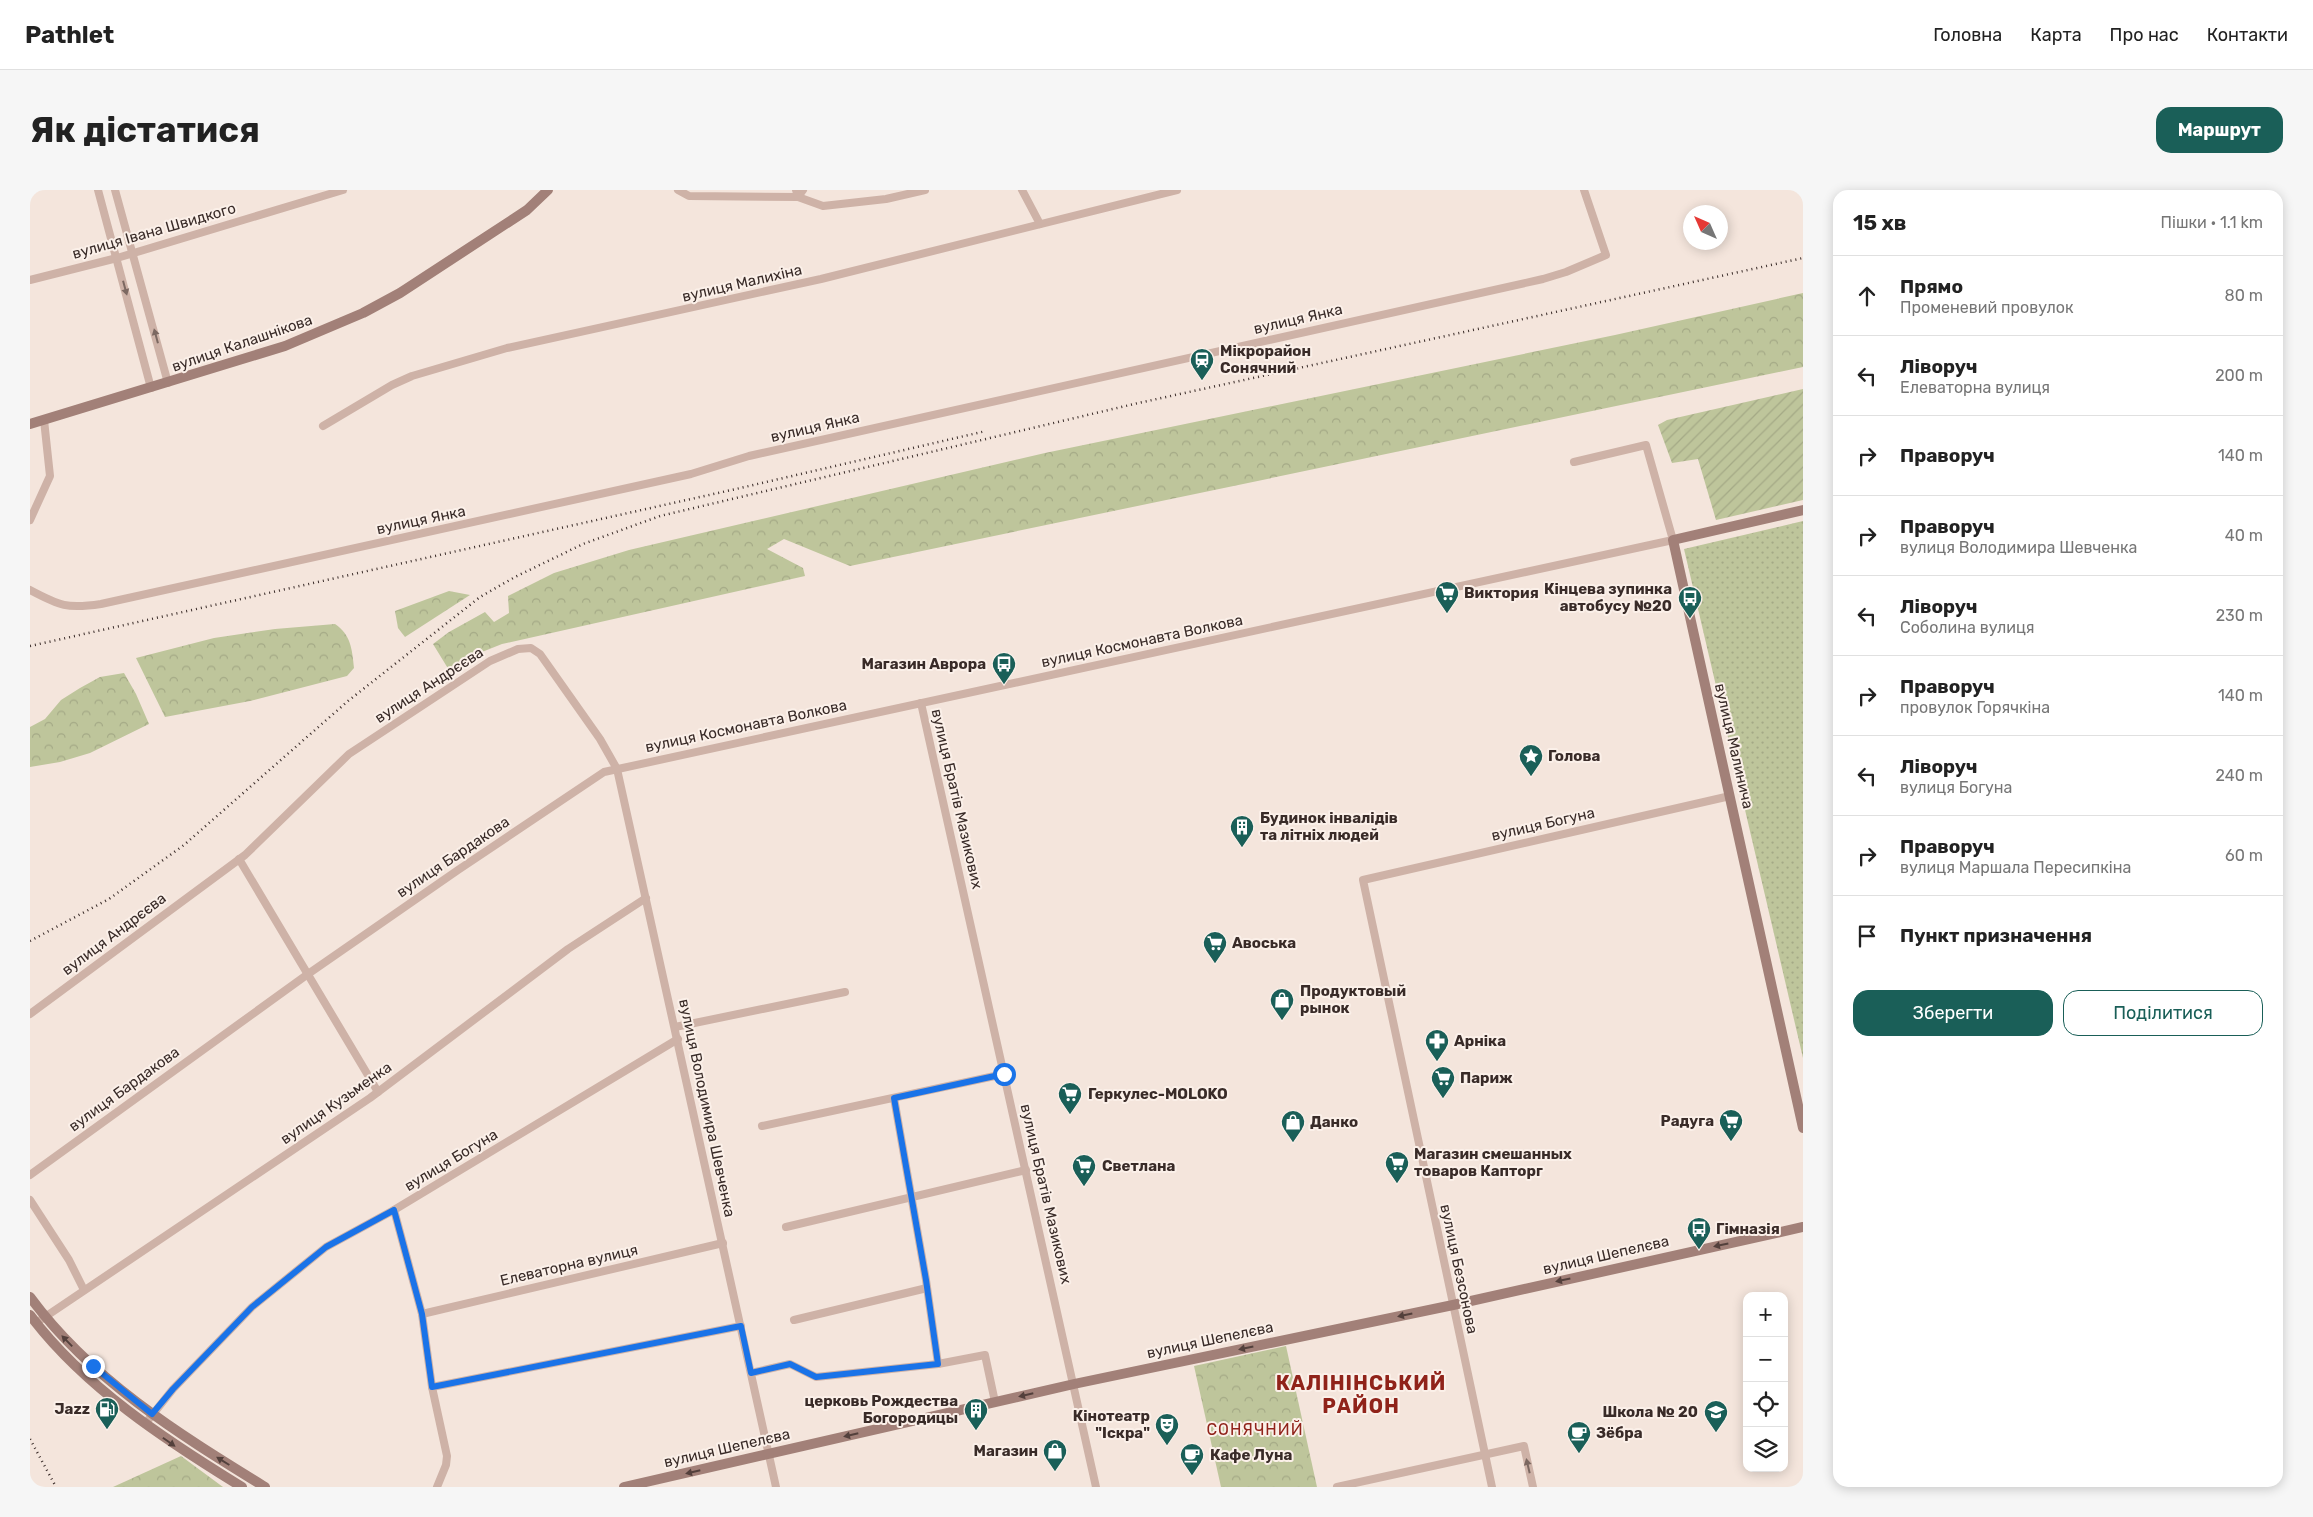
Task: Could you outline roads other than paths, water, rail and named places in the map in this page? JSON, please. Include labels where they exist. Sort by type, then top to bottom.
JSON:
[{"type":"street","points":[[98,190],[151,388]]},
{"type":"street","points":[[115,190],[168,383]]},
{"type":"street","name":"вулиця Івана Швидкого","points":[[30,280],[117,258],[343,190]]},
{"type":"street","name":"вулиця Калашнікова","points":[[30,424],[285,346],[363,313],[400,293],[527,210],[548,190]]},
{"type":"street","points":[[678,190],[689,196],[797,194],[823,206],[886,199],[925,190]]},
{"type":"street","points":[[797,194],[803,190]]},
{"type":"street","points":[[1022,190],[1040,224]]},
{"type":"street","name":"вулиця Малихіна","points":[[323,426],[392,385],[438,368],[533,341],[588,331],[822,279],[1177,190]]},
{"type":"street","name":"вулиця Янка","points":[[30,590],[57,604],[76,608],[101,604],[683,476],[749,456],[1543,279],[1566,272],[1606,255],[1584,190]]},
{"type":"street","points":[[30,520],[50,476],[44,420]]},
{"type":"street","name":"вулиця Малинича","points":[[1574,462],[1646,445],[1673,540],[1803,1128]]},
{"type":"street","points":[[1673,540],[1803,510]]},
{"type":"street","name":"вулиця Космонавта Волкова","points":[[617,768],[1673,540]]},
{"type":"street","name":"вулиця Андрєєва","points":[[30,1014],[239,858],[349,754],[474,670],[518,649],[531,648],[540,654],[600,739],[617,768]]},
{"type":"street","name":"вулиця Братів Мазикових","points":[[921,702],[1096,1487]]},
{"type":"street","name":"вулиця Володимира Шевченка","points":[[617,768],[776,1487]]},
{"type":"street","name":"вулиця Бардакова","points":[[30,1175],[308,974],[594,778],[604,772],[617,768]]},
{"type":"street","name":"вулиця Богуна","points":[[1363,880],[1730,796]]},
{"type":"street","points":[[239,858],[378,1092]]},
{"type":"street","name":"вулиця Безсонова","points":[[1363,880],[1492,1487]]},
{"type":"street","name":"вулиця Кузьменка","points":[[33,1319],[44,1316],[84,1290],[378,1092],[568,949],[646,898]]},
{"type":"street","points":[[675,1027],[845,992]]},
{"type":"street","name":"вулиця Богуна","points":[[145,1424],[173,1389],[252,1307],[326,1247],[394,1210],[678,1039]]},
{"type":"street","points":[[762,1126],[1004,1074]]},
{"type":"street","points":[[894,1098],[912,1196],[938,1364]]},
{"type":"street","points":[[786,1227],[1026,1170]]},
{"type":"street","points":[[30,1200],[69,1260],[84,1290]]},
{"type":"street","points":[[394,1210],[422,1314],[432,1387],[447,1456],[446,1465],[437,1487]]},
{"type":"street","name":"вулиця Шепелєва","points":[[624,1487],[1074,1384],[1453,1305],[1803,1227]]},
{"type":"street","name":"Елеваторна вулиця","points":[[422,1314],[722,1243]]},
{"type":"street","points":[[794,1320],[927,1288]]},
{"type":"street","points":[[30,1297],[44,1316],[93,1366],[152,1414],[187,1439],[265,1487]]},
{"type":"street","points":[[33,1319],[79,1367],[145,1424],[242,1487]]},
{"type":"street","points":[[432,1387],[741,1326]]},
{"type":"street","points":[[751,1373],[790,1364],[816,1377],[938,1364],[985,1355],[995,1402]]},
{"type":"street","points":[[1337,1487],[1524,1446],[1533,1487]]},
{"type":"railway","points":[[30,941],[109,899],[184,845],[348,701],[480,597],[515,577],[583,544],[660,516],[1134,404],[1803,258]]},
{"type":"railway","points":[[30,646],[736,489],[986,431]]},
{"type":"railway","points":[[30,1439],[56,1487]]},
{"type":"place","name":"Мікрорайон Сонячний","points":[[1202,381]]},
{"type":"place","name":"Виктория","points":[[1447,614]]},
{"type":"place","name":"Кінцева зупинка автобусу №20","points":[[1690,619]]},
{"type":"place","name":"Магазин Аврора","points":[[1004,685]]},
{"type":"place","name":"Голова","points":[[1531,777]]},
{"type":"place","name":"Будинок інвалідів та літніх людей","points":[[1242,848]]},
{"type":"place","name":"Авоська","points":[[1215,964]]},
{"type":"place","name":"Продуктовый рынок","points":[[1282,1021]]},
{"type":"place","name":"Арніка","points":[[1437,1062]]},
{"type":"place","name":"Париж","points":[[1443,1099]]},
{"type":"place","name":"Геркулес-MOLOKO","points":[[1070,1115]]},
{"type":"place","name":"Радуга","points":[[1731,1142]]},
{"type":"place","name":"Данко","points":[[1293,1143]]},
{"type":"place","name":"Магазин смешанных товаров Капторг","points":[[1397,1184]]},
{"type":"place","name":"Светлана","points":[[1084,1187]]},
{"type":"place","name":"Гімназія","points":[[1699,1250]]},
{"type":"place","name":"Jazz","points":[[107,1430]]},
{"type":"place","name":"церковь Рождества Богородицы","points":[[976,1431]]},
{"type":"place","name":"Школа № 20","points":[[1716,1433]]},
{"type":"place","name":"Кінотеатр \"Іскра\"","points":[[1167,1446]]},
{"type":"place","name":"Зёбра","points":[[1579,1454]]},
{"type":"place","name":"Магазин","points":[[1055,1472]]},
{"type":"place","name":"Кафе Луна","points":[[1192,1476]]},
{"type":"district","name":"КАЛІНІНСЬКИЙ РАЙОН","points":[[1361,1394]]},
{"type":"district","name":"СОНЯЧНИЙ","points":[[1255,1429]]}]
